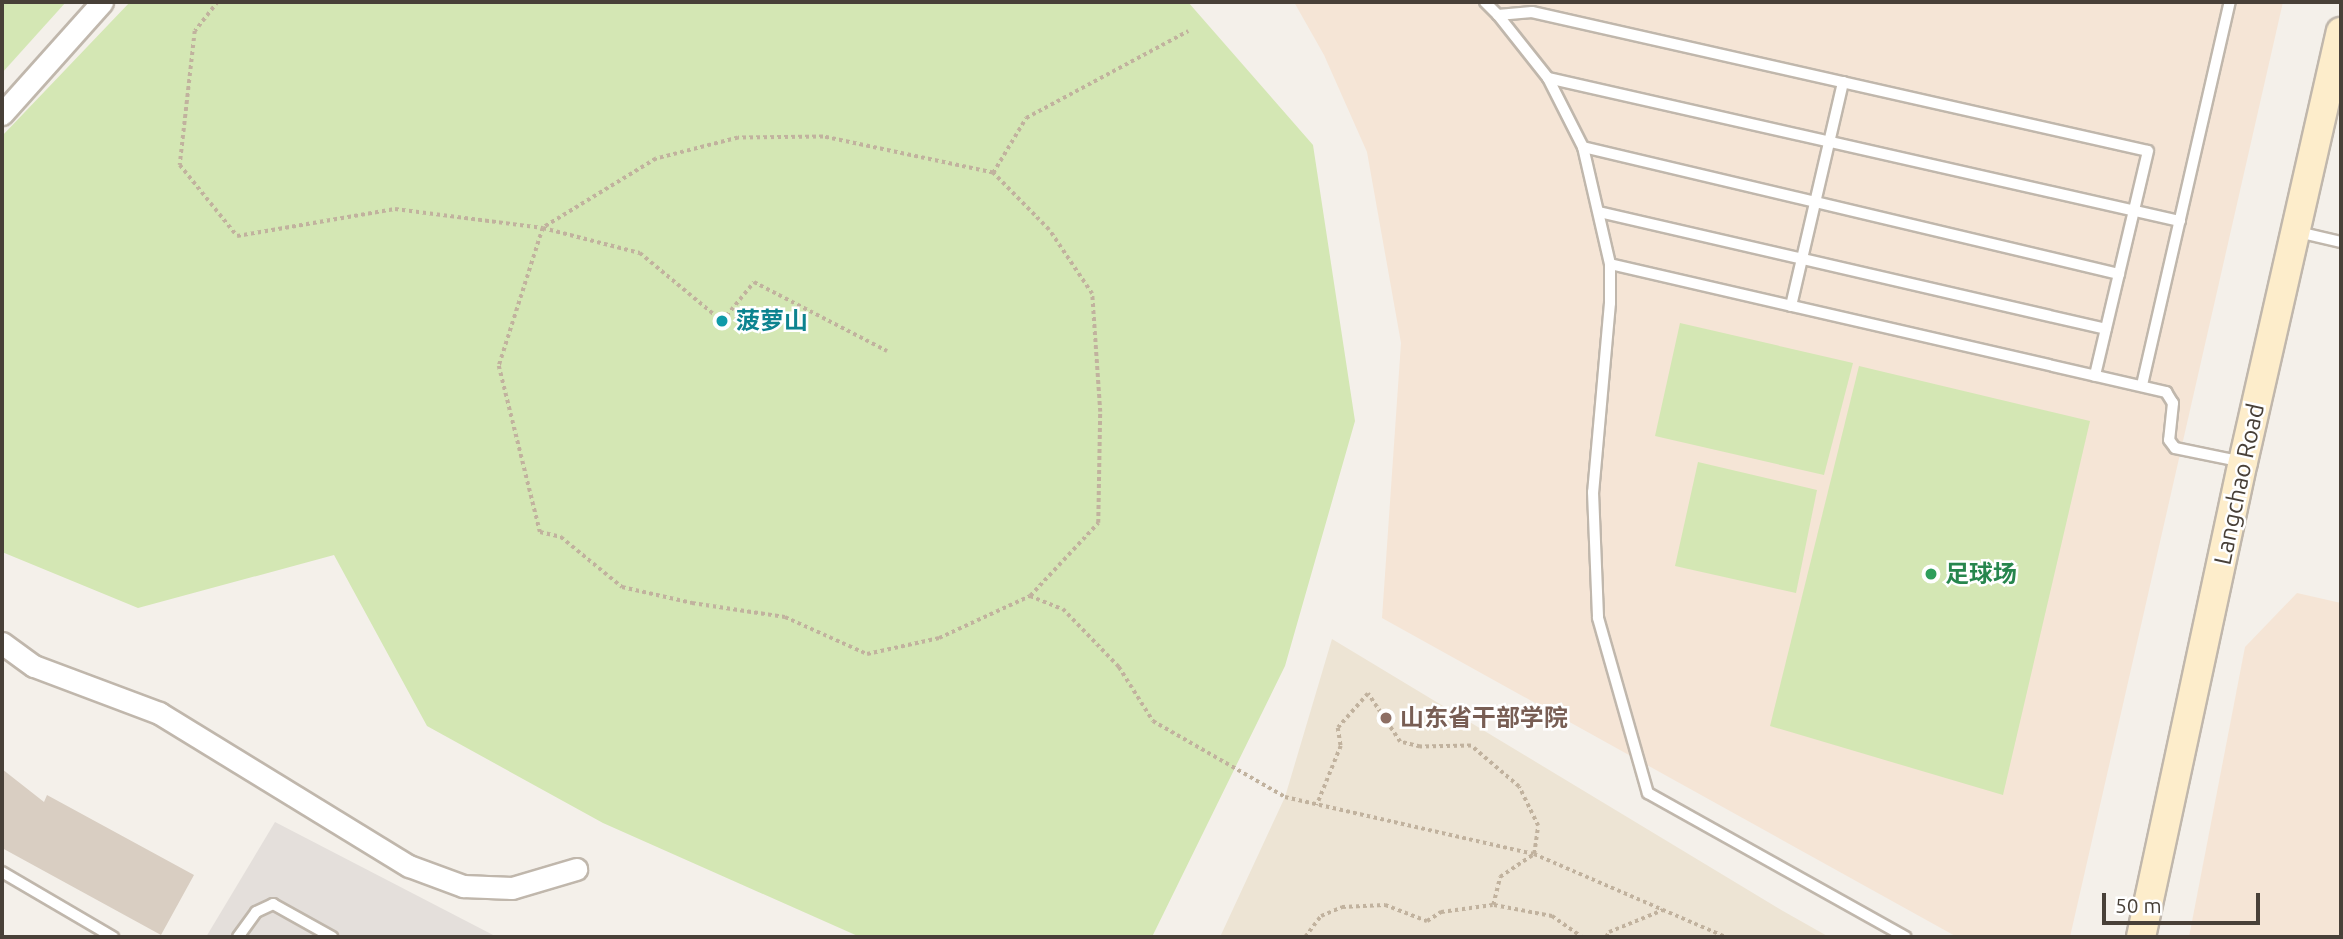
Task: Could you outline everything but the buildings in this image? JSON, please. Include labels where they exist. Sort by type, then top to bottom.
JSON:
[{"type":"main road","name":"Langchao Road","points":[[2141,937],[2243,462],[2341,32]]},
{"type":"street","points":[[2,114],[102,2]]},
{"type":"street","points":[[2,643],[34,666],[159,713],[409,866],[463,887],[512,888],[576,869]]},
{"type":"lane","points":[[1485,2],[1548,78],[1583,147],[1600,212],[1610,264],[1610,303],[1593,492],[1598,618],[1648,793],[1906,937]]},
{"type":"lane","points":[[2142,385],[2230,2]]},
{"type":"lane","points":[[1498,15],[1532,12],[2148,151],[2095,376]]},
{"type":"lane","points":[[1548,78],[2180,221]]},
{"type":"lane","points":[[1791,306],[1843,82]]},
{"type":"lane","points":[[1583,147],[2119,274]]},
{"type":"lane","points":[[1600,212],[2106,329]]},
{"type":"lane","points":[[2295,232],[2341,242]]},
{"type":"lane","points":[[1610,264],[2166,392],[2173,402],[2169,440],[2175,448],[2243,462]]},
{"type":"lane","points":[[2,872],[113,937]]},
{"type":"lane","points":[[238,937],[256,912],[273,904],[332,937]]},
{"type":"path","points":[[218,2],[195,31],[180,165],[237,236],[395,209],[543,228],[640,253],[722,321],[754,282],[887,351]]},
{"type":"path","points":[[993,173],[1027,118],[1188,31]]},
{"type":"path","points":[[823,137],[993,173],[1049,230],[1092,294],[1100,412],[1098,523],[1030,596],[939,638],[867,654],[785,617],[692,603],[622,587],[561,537],[540,532],[499,366],[543,228],[656,159],[738,138],[823,137]]},
{"type":"path","points":[[1030,596],[1063,609],[1119,667],[1153,721],[1285,797],[1534,854],[1726,937]]},
{"type":"path","points":[[1317,805],[1341,746],[1338,728],[1368,694],[1400,742],[1420,747],[1471,746],[1519,787],[1538,826],[1534,854],[1500,877],[1493,905]]},
{"type":"path","points":[[1305,937],[1321,916],[1342,907],[1385,905],[1427,920],[1441,912],[1493,905],[1552,916],[1582,937]]},
{"type":"path","points":[[1606,937],[1609,932],[1665,909]]},
{"type":"shaded area","points":[[1294,2],[2283,2],[2070,937],[1957,937],[1382,618],[1401,343],[1367,152],[1324,55]]},
{"type":"shaded area","points":[[2297,593],[2341,603],[2341,937],[2189,937],[2245,647]]},
{"type":"shaded area","name":"山东省干部学院","points":[[1332,639],[1829,937],[1220,937],[1285,797]]},
{"type":"shaded area","points":[[275,822],[497,937],[206,937]]},
{"type":"green space","points":[[2,2],[66,2],[2,73]]},
{"type":"green space","points":[[130,2],[1188,2],[1313,145],[1355,421],[1285,666],[1152,937],[860,937],[603,823],[427,726],[334,555],[138,608],[2,552],[2,136]]},
{"type":"green space","points":[[1680,323],[1853,363],[1824,475],[1655,436]]},
{"type":"green space","name":"足球场","points":[[1859,366],[2090,421],[2003,795],[1770,726]]},
{"type":"green space","points":[[1698,462],[1817,490],[1796,593],[1675,566]]},
{"type":"place","name":"菠萝山","points":[[722,321]]},
{"type":"place","name":"足球场","points":[[1931,574]]},
{"type":"place","name":"山东省干部学院","points":[[1386,718]]}]
